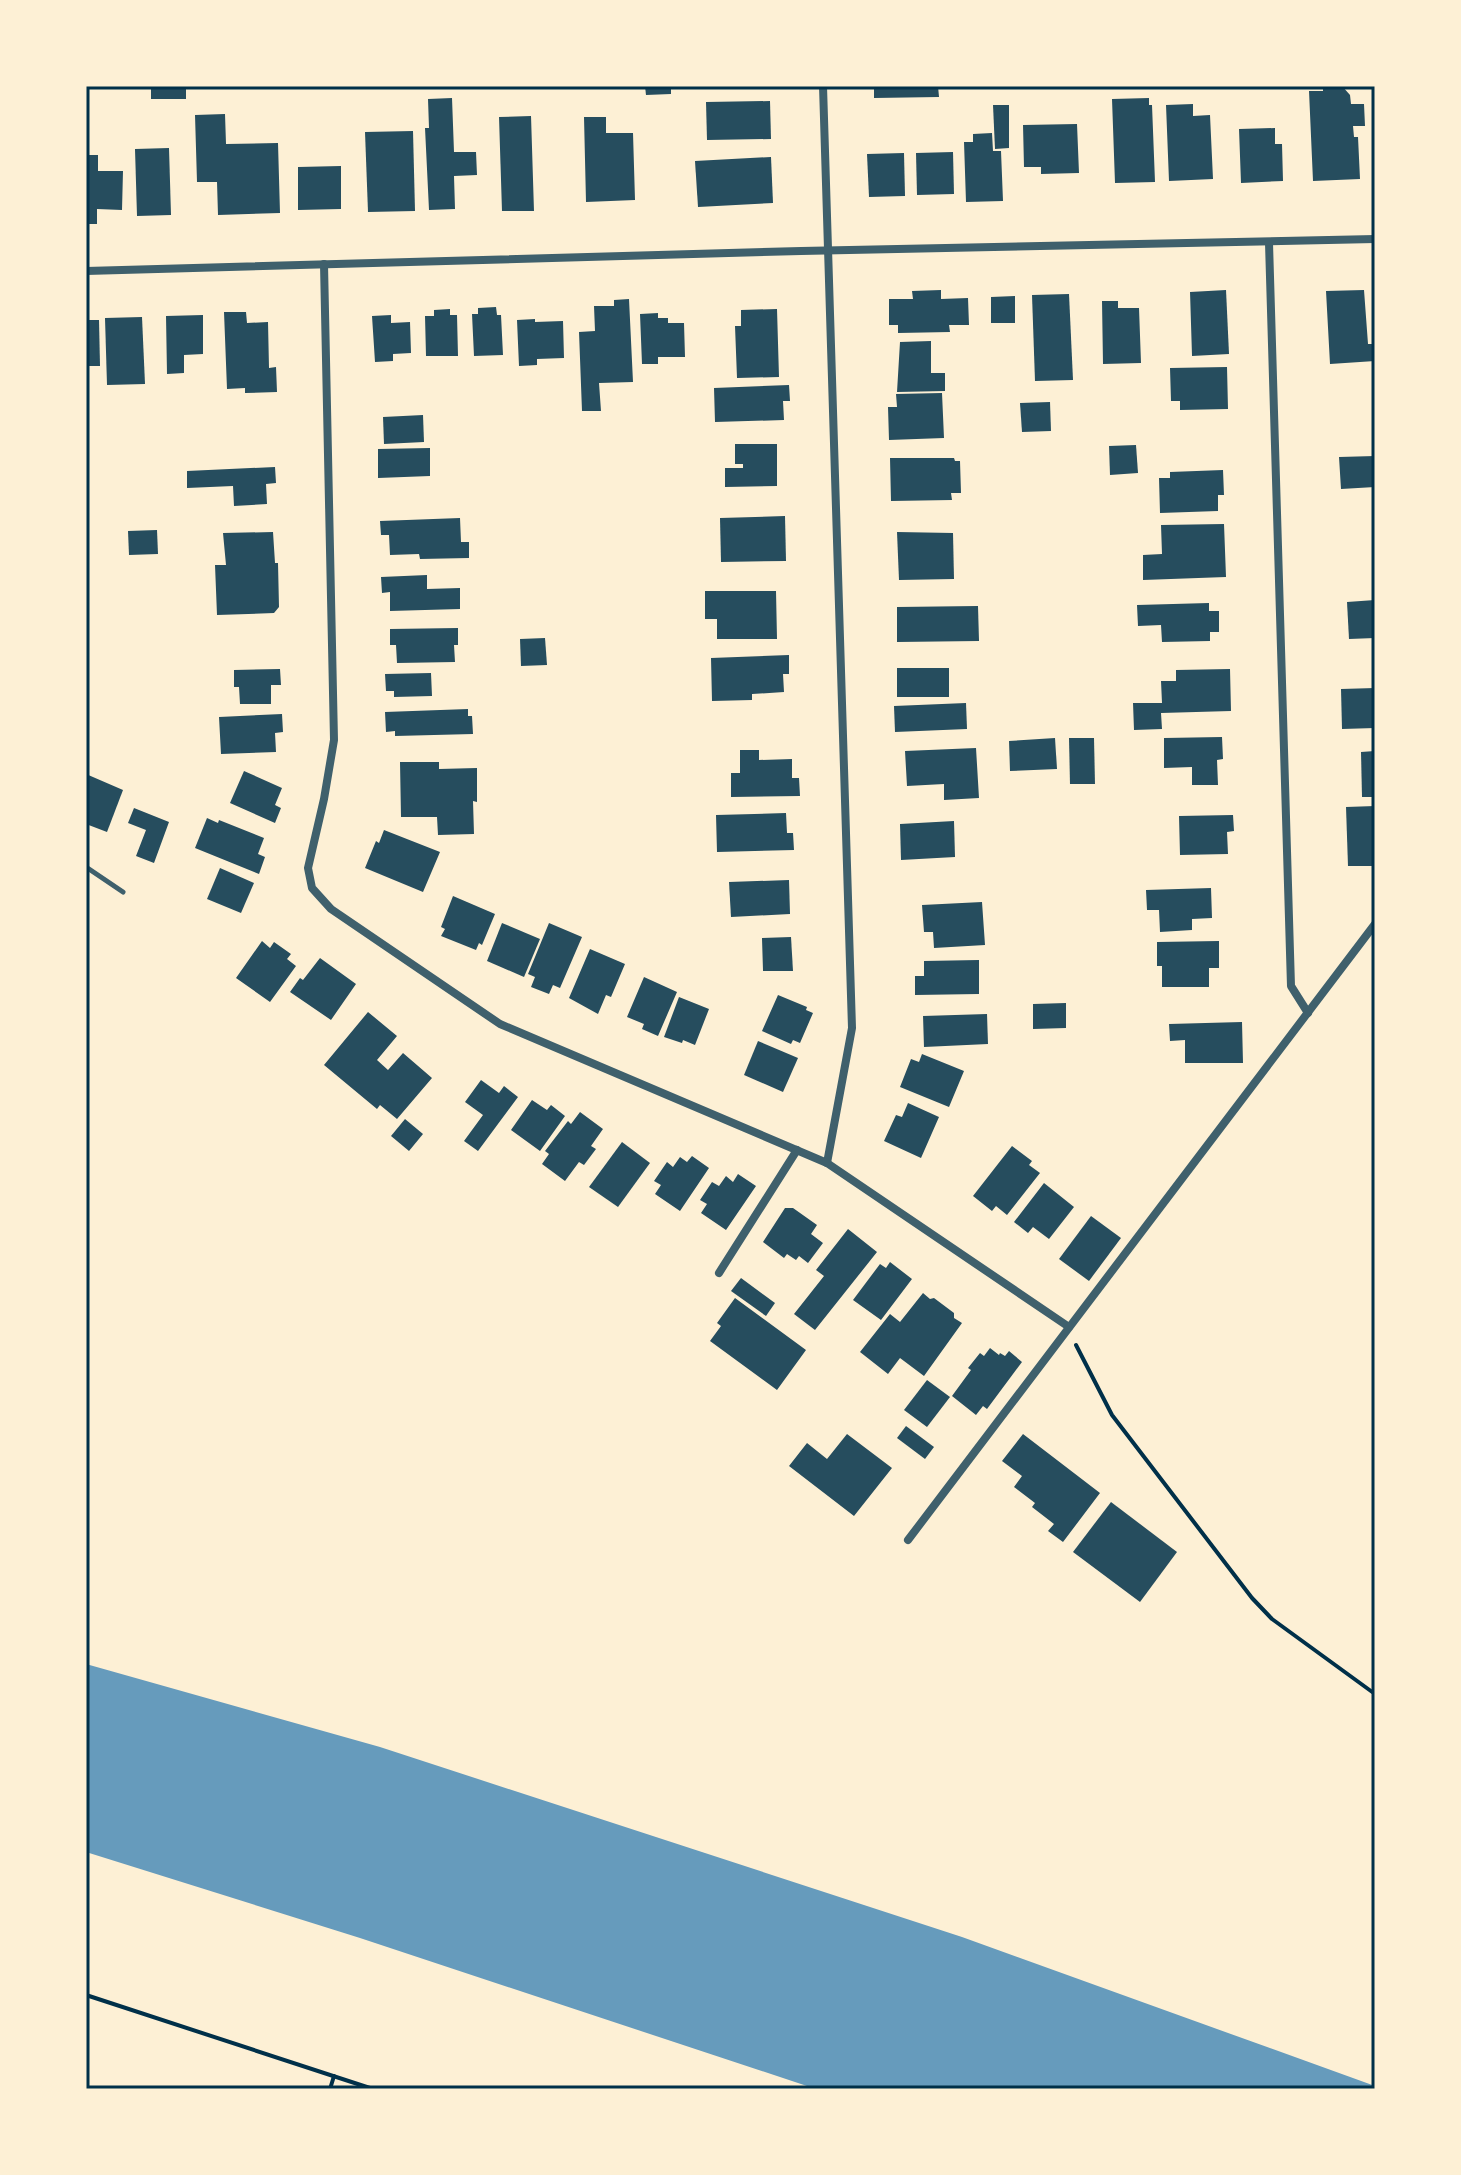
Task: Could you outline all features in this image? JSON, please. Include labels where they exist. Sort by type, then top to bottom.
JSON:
[{"type":"street","points":[[823,86],[852,1028],[827,1163]]},
{"type":"street","points":[[86,271],[829,250],[1375,239]]},
{"type":"street","points":[[1269,243],[1291,986],[1308,1013]]},
{"type":"street","points":[[324,264],[334,740],[308,868],[312,888],[331,909],[500,1024],[827,1163],[1069,1327]]},
{"type":"street","points":[[908,1540],[1375,924]]},
{"type":"street","points":[[719,1273],[797,1150]]},
{"type":"lane","points":[[86,867],[123,892]]},
{"type":"path","points":[[1069,1327],[1112,1415],[1252,1598],[1272,1619],[1375,1694]]},
{"type":"path","points":[[86,1995],[373,2089]]},
{"type":"path","points":[[330,2089],[334,2076]]},
{"type":"water","points":[[86,1664],[380,1747],[962,1937],[1375,2086],[1375,2089],[816,2089],[360,1938],[86,1852]]},
{"type":"building","points":[[151,86],[186,86],[186,99],[151,99]]},
{"type":"building","points":[[645,86],[671,86],[671,94],[646,95]]},
{"type":"building","points":[[874,86],[938,86],[939,97],[874,98]]},
{"type":"building","points":[[1323,86],[1342,86],[1350,95],[1351,104],[1364,104],[1365,126],[1353,126],[1354,137],[1358,137],[1360,179],[1313,181],[1309,91],[1323,91]]},
{"type":"building","points":[[452,98],[454,152],[476,152],[477,175],[454,176],[455,209],[429,210],[425,128],[429,128],[428,99]]},
{"type":"building","points":[[1149,98],[1149,105],[1152,105],[1155,182],[1115,183],[1112,99]]},
{"type":"building","points":[[770,101],[771,139],[707,140],[706,102]]},
{"type":"building","points":[[1193,104],[1193,116],[1210,115],[1213,179],[1169,181],[1166,105]]},
{"type":"building","points":[[993,105],[1009,105],[1009,148],[995,149]]},
{"type":"building","points":[[225,114],[226,144],[278,143],[280,213],[218,215],[217,182],[197,182],[195,115]]},
{"type":"building","points":[[531,116],[534,211],[502,211],[499,117]]},
{"type":"building","points":[[584,117],[606,117],[606,133],[633,133],[635,200],[586,202]]},
{"type":"building","points":[[1077,124],[1079,173],[1041,174],[1041,167],[1024,167],[1023,125]]},
{"type":"building","points":[[1275,128],[1275,144],[1282,144],[1283,181],[1241,183],[1239,129]]},
{"type":"building","points":[[413,131],[415,211],[368,212],[365,132]]},
{"type":"building","points":[[992,133],[993,151],[1001,151],[1003,201],[966,202],[964,142],[973,142],[973,134]]},
{"type":"building","points":[[169,148],[171,215],[137,216],[135,149]]},
{"type":"building","points":[[953,152],[954,194],[917,195],[916,153]]},
{"type":"building","points":[[904,153],[905,196],[869,197],[867,154]]},
{"type":"building","points":[[86,155],[98,155],[98,171],[123,171],[122,210],[97,209],[97,224],[86,224]]},
{"type":"building","points":[[771,157],[773,203],[698,207],[695,161]]},
{"type":"building","points":[[341,166],[341,209],[298,210],[298,167]]},
{"type":"building","points":[[941,290],[941,299],[968,298],[969,325],[949,325],[950,332],[898,333],[898,325],[889,325],[889,299],[913,299],[912,291]]},
{"type":"building","points":[[1226,290],[1229,354],[1192,356],[1190,292]]},
{"type":"building","points":[[1364,290],[1368,344],[1375,344],[1375,361],[1330,364],[1326,291]]},
{"type":"building","points":[[1069,294],[1073,380],[1035,381],[1032,295]]},
{"type":"building","points":[[1015,296],[1015,323],[991,323],[991,297]]},
{"type":"building","points":[[629,299],[633,382],[599,383],[601,411],[582,411],[579,332],[595,331],[594,306],[614,306],[614,300]]},
{"type":"building","points":[[1102,301],[1118,301],[1118,308],[1139,308],[1141,363],[1103,364]]},
{"type":"building","points":[[496,307],[497,315],[501,315],[503,355],[474,356],[472,314],[478,314],[478,308]]},
{"type":"building","points":[[450,309],[450,315],[457,315],[458,356],[426,356],[425,316],[434,316],[434,310]]},
{"type":"building","points":[[777,309],[779,377],[737,378],[735,326],[741,326],[741,310]]},
{"type":"building","points":[[224,312],[246,312],[247,323],[268,322],[269,368],[276,367],[277,392],[245,393],[245,388],[227,389]]},
{"type":"building","points":[[658,313],[658,318],[668,318],[668,323],[684,323],[685,357],[658,357],[658,364],[642,364],[640,314]]},
{"type":"building","points":[[203,315],[203,354],[184,355],[184,373],[167,374],[166,316]]},
{"type":"building","points":[[391,315],[391,323],[410,322],[411,353],[393,354],[393,361],[375,362],[372,316]]},
{"type":"building","points":[[142,317],[145,384],[107,385],[105,318]]},
{"type":"building","points":[[535,319],[535,322],[563,321],[564,358],[537,359],[537,365],[519,366],[517,320]]},
{"type":"building","points":[[86,320],[99,320],[100,366],[86,366]]},
{"type":"building","points":[[931,341],[931,373],[945,373],[945,391],[897,392],[900,342]]},
{"type":"building","points":[[1227,367],[1228,409],[1180,410],[1180,401],[1171,401],[1170,368]]},
{"type":"building","points":[[789,385],[790,401],[783,401],[784,420],[715,422],[714,388]]},
{"type":"building","points":[[942,393],[944,438],[889,440],[888,407],[897,407],[896,394]]},
{"type":"building","points":[[1050,402],[1051,431],[1022,432],[1020,403]]},
{"type":"building","points":[[423,415],[424,442],[384,444],[383,417]]},
{"type":"building","points":[[735,444],[777,444],[777,486],[725,487],[725,468],[743,468],[743,464],[735,464]]},
{"type":"building","points":[[1136,445],[1138,473],[1110,475],[1109,446]]},
{"type":"building","points":[[430,448],[430,476],[378,478],[378,449]]},
{"type":"building","points":[[1375,456],[1375,487],[1341,489],[1339,457]]},
{"type":"building","points":[[890,458],[954,458],[960,461],[961,493],[951,493],[952,500],[891,501]]},
{"type":"building","points":[[275,467],[276,483],[266,484],[267,504],[234,506],[233,486],[187,488],[187,471]]},
{"type":"building","points":[[1223,470],[1224,495],[1218,495],[1218,511],[1160,513],[1159,478],[1170,478],[1170,472]]},
{"type":"building","points":[[785,516],[786,561],[721,562],[720,518]]},
{"type":"building","points":[[460,518],[461,542],[469,542],[469,558],[420,559],[419,554],[390,555],[389,535],[381,535],[380,521]]},
{"type":"building","points":[[1224,524],[1226,577],[1143,580],[1143,555],[1162,554],[1161,525]]},
{"type":"building","points":[[157,530],[158,554],[129,555],[128,531]]},
{"type":"building","points":[[273,532],[275,563],[278,563],[279,607],[274,613],[217,615],[215,565],[226,565],[223,533]]},
{"type":"building","points":[[897,532],[953,533],[954,579],[899,580]]},
{"type":"building","points":[[427,575],[427,589],[460,588],[460,609],[390,611],[390,592],[382,593],[381,577]]},
{"type":"building","points":[[705,591],[776,591],[777,639],[717,639],[717,619],[705,619]]},
{"type":"building","points":[[1375,600],[1375,638],[1349,639],[1347,602]]},
{"type":"building","points":[[1209,603],[1209,611],[1219,611],[1219,632],[1210,632],[1210,641],[1162,642],[1161,625],[1138,626],[1137,605]]},
{"type":"building","points":[[978,606],[979,641],[897,642],[897,607]]},
{"type":"building","points":[[458,628],[458,645],[454,645],[455,662],[397,663],[396,645],[390,645],[390,629]]},
{"type":"building","points":[[545,638],[547,665],[521,666],[520,639]]},
{"type":"building","points":[[789,655],[789,674],[783,674],[784,692],[752,694],[752,700],[712,701],[711,658]]},
{"type":"building","points":[[897,668],[949,668],[949,697],[897,697]]},
{"type":"building","points":[[280,669],[281,685],[271,685],[271,704],[240,704],[239,687],[234,687],[234,670]]},
{"type":"building","points":[[1230,669],[1231,711],[1161,713],[1162,729],[1134,730],[1133,703],[1162,703],[1161,681],[1176,681],[1176,670]]},
{"type":"building","points":[[431,673],[432,696],[394,697],[394,691],[386,691],[385,674]]},
{"type":"building","points":[[1375,688],[1375,728],[1342,729],[1341,689]]},
{"type":"building","points":[[966,703],[967,729],[895,732],[894,706]]},
{"type":"building","points":[[468,709],[468,716],[472,716],[473,734],[395,736],[395,731],[386,732],[385,712]]},
{"type":"building","points":[[282,714],[283,732],[275,733],[276,752],[221,754],[219,717]]},
{"type":"building","points":[[1222,737],[1223,759],[1217,760],[1218,785],[1192,785],[1192,767],[1164,768],[1164,738]]},
{"type":"building","points":[[1055,738],[1057,769],[1010,771],[1009,741]]},
{"type":"building","points":[[1069,738],[1094,738],[1095,784],[1070,784]]},
{"type":"building","points":[[976,748],[979,798],[944,800],[944,784],[907,786],[905,751]]},
{"type":"building","points":[[740,750],[759,750],[759,760],[792,759],[792,778],[799,778],[800,796],[731,797],[731,773],[740,773]]},
{"type":"building","points":[[1375,751],[1375,797],[1362,797],[1361,752]]},
{"type":"building","points":[[400,762],[439,762],[439,769],[477,768],[477,802],[473,801],[474,834],[438,835],[437,817],[401,817]]},
{"type":"building","points":[[244,771],[282,788],[275,805],[281,808],[275,823],[230,803]]},
{"type":"building","points":[[86,774],[123,790],[107,832],[86,824]]},
{"type":"building","points":[[1375,806],[1375,866],[1348,866],[1346,807]]},
{"type":"building","points":[[134,808],[169,822],[154,863],[136,856],[146,830],[128,823]]},
{"type":"building","points":[[786,813],[787,833],[793,833],[794,850],[717,852],[716,815]]},
{"type":"building","points":[[1233,815],[1234,831],[1227,832],[1228,854],[1180,855],[1179,816]]},
{"type":"building","points":[[207,818],[264,838],[258,854],[265,857],[259,874],[195,848]]},
{"type":"building","points":[[954,821],[955,857],[901,860],[900,824]]},
{"type":"building","points":[[384,830],[440,852],[423,892],[365,868]]},
{"type":"building","points":[[220,868],[254,883],[241,913],[207,899]]},
{"type":"building","points":[[789,880],[790,914],[731,917],[729,882]]},
{"type":"building","points":[[1211,888],[1212,918],[1192,919],[1192,930],[1160,932],[1159,910],[1147,910],[1146,890]]},
{"type":"building","points":[[453,896],[495,914],[482,945],[479,943],[476,950],[441,936],[445,929],[441,927]]},
{"type":"building","points":[[982,902],[985,945],[934,948],[933,932],[924,932],[922,905]]},
{"type":"building","points":[[502,923],[540,939],[524,977],[487,961]]},
{"type":"building","points":[[549,923],[582,937],[560,988],[553,985],[549,994],[531,987],[535,977],[528,974]]},
{"type":"building","points":[[791,937],[793,971],[763,971],[762,938]]},
{"type":"building","points":[[262,941],[270,948],[274,942],[291,954],[287,959],[296,966],[270,1002],[236,978]]},
{"type":"building","points":[[1219,941],[1219,968],[1209,968],[1209,987],[1162,987],[1162,966],[1157,966],[1157,942]]},
{"type":"building","points":[[590,949],[625,964],[611,997],[606,995],[598,1014],[569,998]]},
{"type":"building","points":[[320,958],[356,984],[331,1020],[290,992]]},
{"type":"building","points":[[979,960],[979,994],[915,995],[915,976],[924,976],[924,961]]},
{"type":"building","points":[[644,977],[677,992],[658,1036],[642,1029],[644,1024],[627,1017]]},
{"type":"building","points":[[778,995],[807,1007],[806,1010],[813,1013],[800,1043],[793,1040],[791,1044],[762,1031]]},
{"type":"building","points":[[679,997],[709,1009],[695,1045],[664,1037]]},
{"type":"building","points":[[1066,1003],[1066,1028],[1033,1029],[1033,1004]]},
{"type":"building","points":[[368,1012],[397,1036],[377,1060],[388,1070],[403,1053],[432,1078],[397,1119],[380,1105],[377,1109],[324,1065]]},
{"type":"building","points":[[987,1014],[988,1044],[924,1047],[923,1016]]},
{"type":"building","points":[[1242,1022],[1243,1063],[1185,1063],[1185,1040],[1170,1041],[1169,1024]]},
{"type":"building","points":[[758,1041],[798,1058],[783,1092],[744,1075]]},
{"type":"building","points":[[922,1054],[964,1071],[949,1107],[900,1087],[911,1059],[919,1062]]},
{"type":"building","points":[[481,1080],[499,1093],[504,1086],[518,1097],[478,1151],[464,1141],[483,1115],[465,1102]]},
{"type":"building","points":[[532,1100],[547,1110],[551,1105],[565,1116],[540,1151],[511,1130]]},
{"type":"building","points":[[908,1103],[939,1117],[921,1158],[884,1141],[896,1115],[902,1117]]},
{"type":"building","points":[[580,1112],[603,1129],[591,1146],[596,1149],[584,1165],[579,1162],[565,1181],[542,1164],[549,1154],[545,1151],[568,1121],[571,1124]]},
{"type":"building","points":[[405,1119],[423,1134],[409,1151],[391,1136]]},
{"type":"building","points":[[622,1142],[650,1163],[618,1207],[589,1187]]},
{"type":"building","points":[[1012,1146],[1032,1161],[1029,1165],[1040,1173],[1007,1215],[996,1206],[992,1211],[973,1196]]},
{"type":"building","points":[[692,1156],[709,1168],[680,1211],[655,1194],[661,1185],[654,1181],[667,1162],[673,1167],[680,1157],[687,1162]]},
{"type":"building","points":[[738,1174],[756,1186],[726,1230],[701,1213],[707,1204],[700,1200],[712,1182],[719,1186],[726,1176],[733,1182]]},
{"type":"building","points":[[1044,1183],[1074,1207],[1049,1239],[1033,1227],[1028,1233],[1014,1222]]},
{"type":"building","points":[[785,1208],[793,1208],[817,1225],[811,1234],[823,1243],[808,1263],[799,1256],[796,1260],[787,1254],[784,1258],[763,1242]]},
{"type":"building","points":[[1091,1216],[1121,1238],[1089,1281],[1059,1259]]},
{"type":"building","points":[[848,1229],[877,1252],[815,1330],[794,1314],[824,1276],[816,1270]]},
{"type":"building","points":[[890,1262],[912,1279],[881,1320],[853,1300],[880,1264],[886,1268]]},
{"type":"building","points":[[741,1278],[775,1303],[766,1316],[731,1291]]},
{"type":"building","points":[[923,1293],[954,1313],[954,1318],[962,1323],[924,1376],[900,1358],[888,1374],[860,1352],[890,1314],[900,1322]]},
{"type":"building","points":[[735,1298],[806,1350],[777,1390],[710,1341],[721,1326],[717,1323]]},
{"type":"building","points":[[990,1348],[1005,1356],[1009,1351],[1022,1362],[987,1409],[983,1406],[976,1415],[952,1396],[971,1370],[968,1368],[980,1353],[984,1356]]},
{"type":"building","points":[[927,1380],[950,1397],[927,1427],[904,1410]]},
{"type":"building","points":[[906,1426],[934,1447],[925,1459],[897,1438]]},
{"type":"building","points":[[847,1434],[892,1468],[854,1516],[789,1466],[807,1443],[827,1459]]},
{"type":"building","points":[[1023,1434],[1100,1493],[1063,1542],[1048,1531],[1054,1524],[1032,1507],[1035,1503],[1014,1487],[1022,1476],[1002,1461]]},
{"type":"building","points":[[1111,1502],[1177,1552],[1140,1602],[1073,1552]]}]
